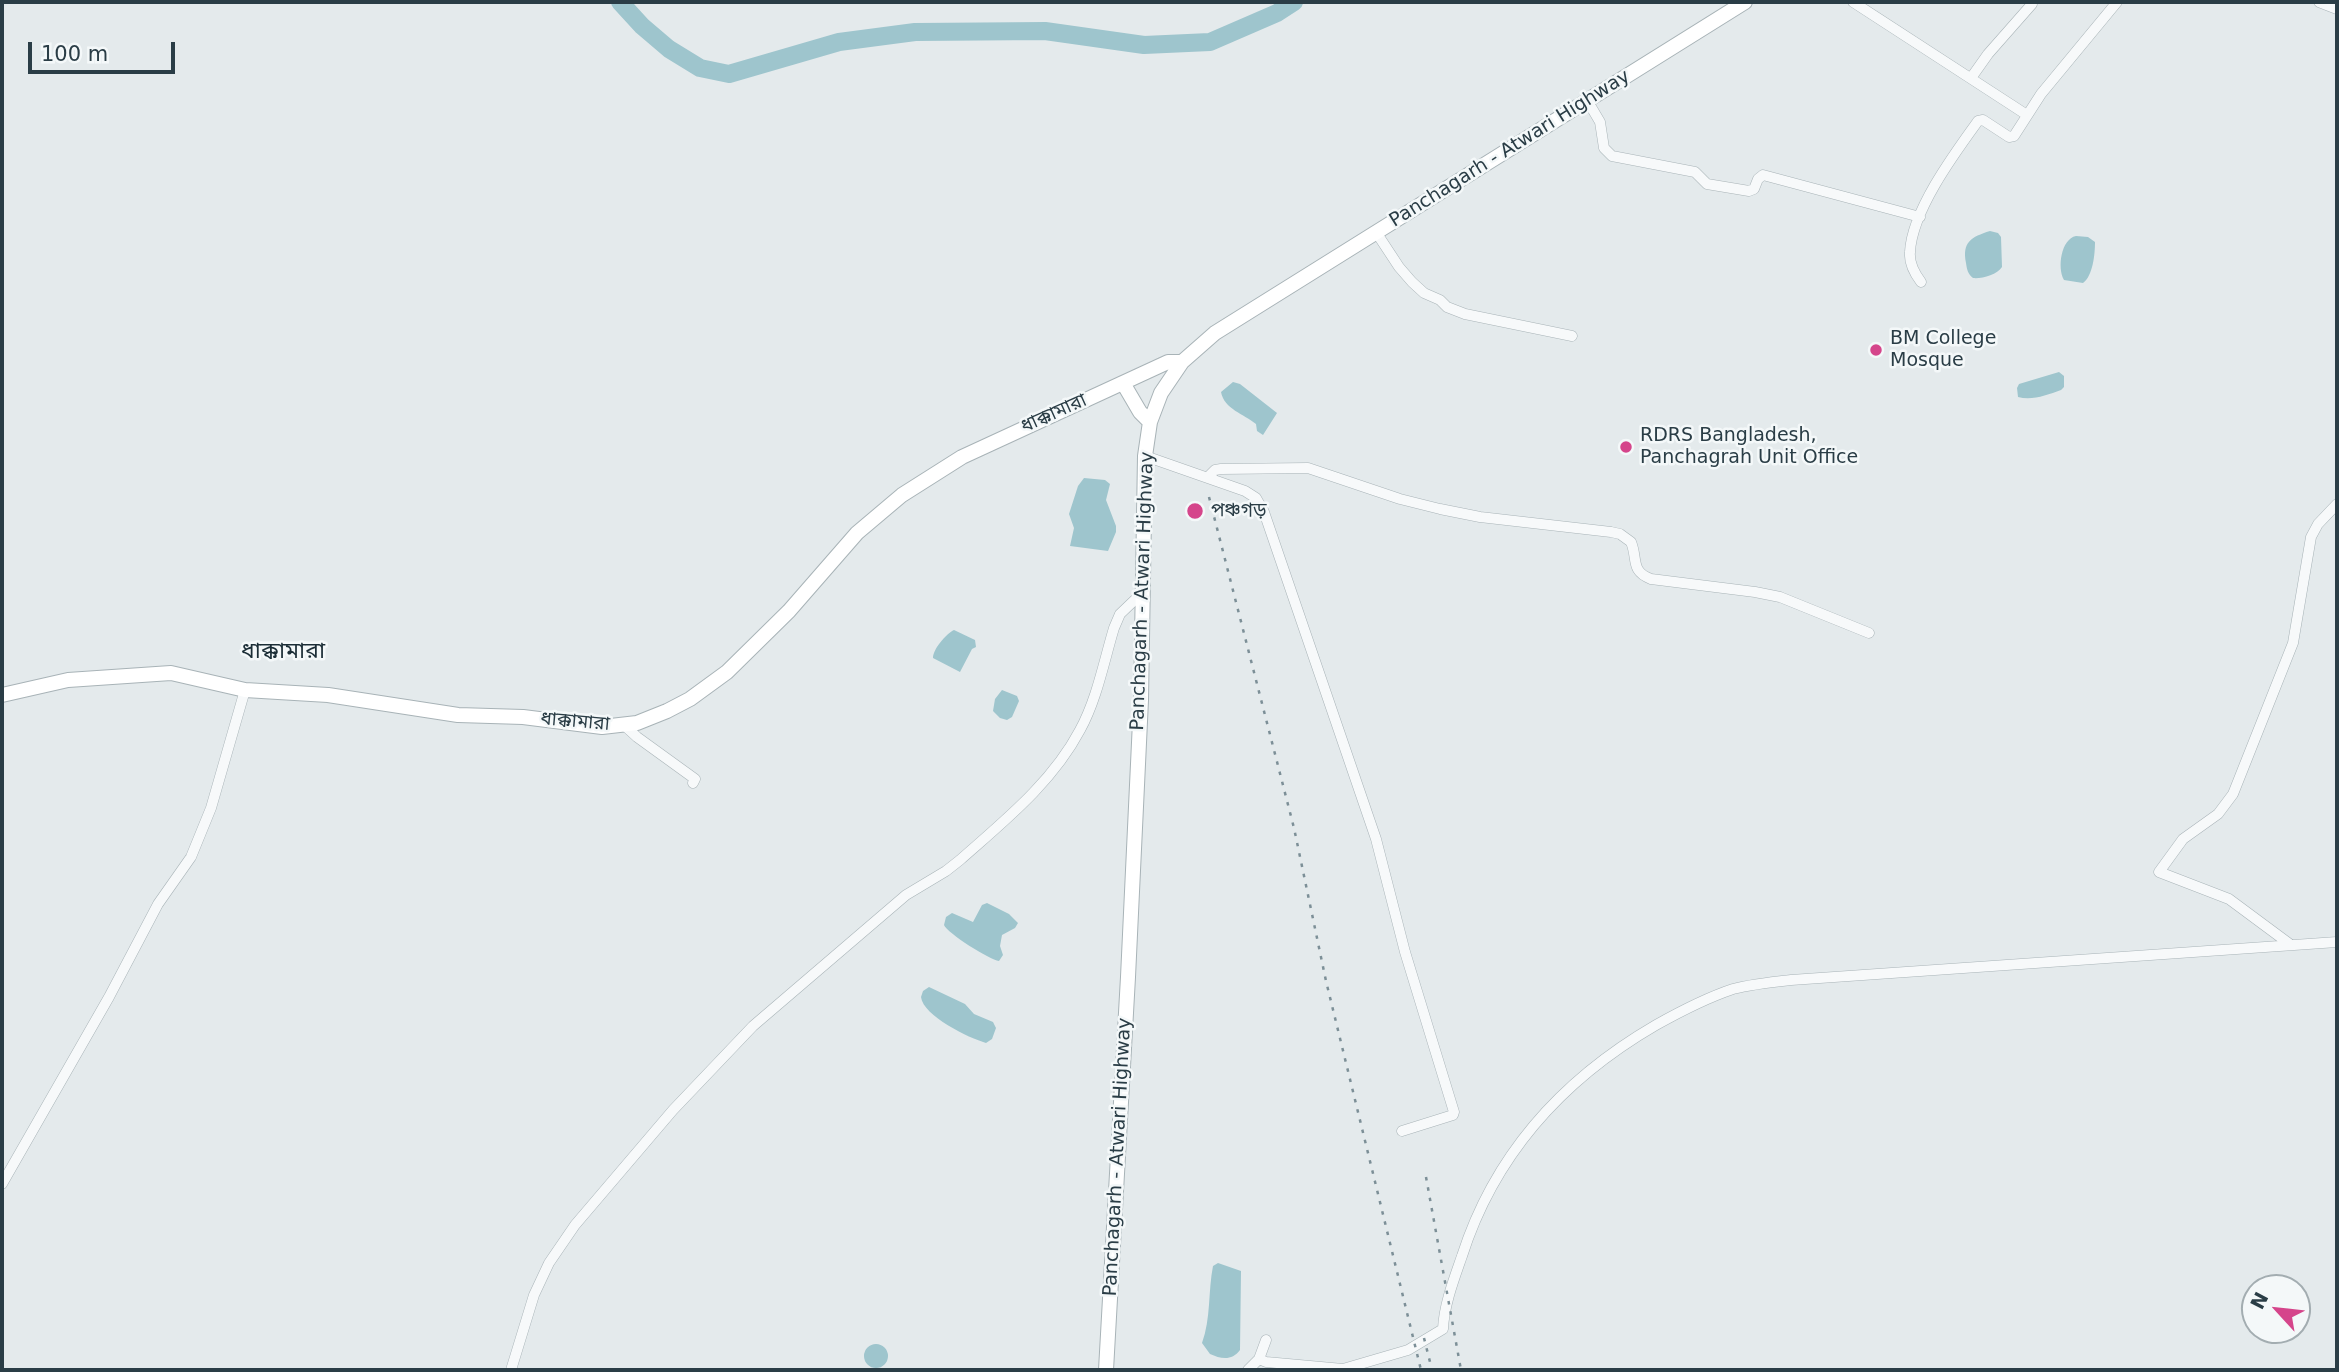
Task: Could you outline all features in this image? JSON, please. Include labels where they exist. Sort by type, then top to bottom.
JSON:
[{"type":"main road","name":"Panchagarh - Atwari Highway","points":[[1106,1370],[1141,700],[1145,456],[1150,422],[1161,393],[1182,362],[1214,333],[1745,2]]},
{"type":"main road","name":"ধাক্কামারা","points":[[2,695],[68,680],[157,674],[178,675],[245,690],[328,695],[458,715],[523,717],[602,727],[637,723],[667,711],[710,686],[727,672],[789,611],[857,534],[902,495],[962,457],[1168,362],[1182,362]]},
{"type":"main road","points":[[1122,383],[1140,412],[1150,422]]},
{"type":"street","points":[[1853,2],[2027,115]]},
{"type":"street","points":[[1920,282],[1909,252],[1920,217],[1937,181],[1978,121],[1983,120],[2009,136],[2014,135],[2041,94],[2117,2]]},
{"type":"street","points":[[2319,2],[2337,9]]},
{"type":"street","points":[[1971,78],[1988,54],[2032,4]]},
{"type":"street","points":[[1587,100],[1600,122],[1604,148],[1612,156],[1695,172],[1707,184],[1749,191],[1754,189],[1763,175],[1920,217]]},
{"type":"street","points":[[1377,232],[1403,273],[1424,293],[1440,300],[1447,307],[1465,314],[1572,336]]},
{"type":"street","points":[[1145,456],[1251,494],[1264,512],[1376,839],[1405,952],[1454,1112],[1453,1115],[1402,1131]]},
{"type":"street","points":[[1208,477],[1221,468],[1308,468],[1400,499],[1467,514],[1620,534],[1631,542],[1640,574],[1651,579],[1780,597],[1870,634]]},
{"type":"street","points":[[2291,945],[2229,899],[2159,872],[2183,839],[2218,814],[2233,794],[2293,643],[2311,537],[2318,524],[2337,504]]},
{"type":"street","points":[[510,1370],[534,1295],[549,1263],[575,1225],[673,1110],[753,1026],[906,895],[960,860],[1042,786],[1065,758],[1088,715],[1114,628],[1121,614],[1142,593]]},
{"type":"street","points":[[2,1184],[109,997],[158,904],[191,857],[211,807],[245,690]]},
{"type":"street","points":[[625,726],[687,772],[695,779],[694,783]]},
{"type":"street","points":[[1259,1359],[1266,1362],[1343,1369],[1408,1350],[1443,1329],[1458,1267],[1478,1214],[1501,1169],[1530,1130],[1589,1069],[1657,1025],[1716,995],[1791,979],[2337,942]]},
{"type":"street","points":[[1248,1370],[1259,1359],[1266,1340]]},
{"type":"water","points":[[1990,231],[2001,237],[2002,267],[1989,276],[1973,278],[1966,265],[1965,250],[1969,241]]},
{"type":"water","points":[[2088,237],[2095,242],[2091,270],[2083,283],[2064,280],[2062,275],[2064,248],[2071,238]]},
{"type":"water","points":[[2059,372],[2064,376],[2064,387],[2061,390],[2034,398],[2018,397],[2019,384]]},
{"type":"water","points":[[1233,382],[1240,384],[1277,413],[1263,435],[1257,431],[1256,424],[1230,407],[1223,398],[1221,392]]},
{"type":"water","points":[[1084,478],[1105,480],[1110,484],[1106,500],[1116,532],[1108,551],[1070,546],[1074,528],[1069,514],[1078,486]]},
{"type":"water","points":[[954,630],[975,640],[976,647],[972,649],[960,672],[933,658],[940,642]]},
{"type":"water","points":[[1002,690],[1017,696],[1019,701],[1012,717],[1007,720],[1000,718],[993,711],[995,699]]},
{"type":"water","points":[[987,903],[1009,914],[1018,923],[1015,928],[1002,935],[1000,946],[1003,955],[999,961],[969,946],[944,925],[946,917],[952,913],[973,922],[982,905]]},
{"type":"water","points":[[929,987],[965,1004],[974,1014],[993,1022],[996,1028],[992,1039],[986,1043],[938,1019],[921,997],[923,991]]},
{"type":"water","points":[[1218,1263],[1241,1271],[1240,1350],[1226,1358],[1210,1354],[1202,1343],[1207,1324],[1213,1266]]},
{"type":"water","points":[[876,1344],[885,1347],[888,1356],[885,1365],[876,1368],[867,1365],[864,1356],[867,1347]]},
{"type":"waterway","points":[[620,2],[669,49],[700,68],[729,74],[839,42],[915,32],[1045,31],[1144,45],[1210,42],[1277,13],[1294,2]]},
{"type":"railway","points":[[1209,497],[1294,828],[1326,981],[1421,1370]]},
{"type":"railway","points":[[1426,1177],[1461,1370]]},
{"type":"railway","points":[[1424,1338],[1432,1370]]},
{"type":"place","name":"BM College Mosque","points":[[1876,350]]},
{"type":"place","name":"RDRS Bangladesh, Panchagrah Unit Office","points":[[1626,447]]},
{"type":"place","name":"পঞ্চগড়","points":[[1195,511]]},
{"type":"district","name":"ধাক্কামারা","points":[[283,652]]}]
